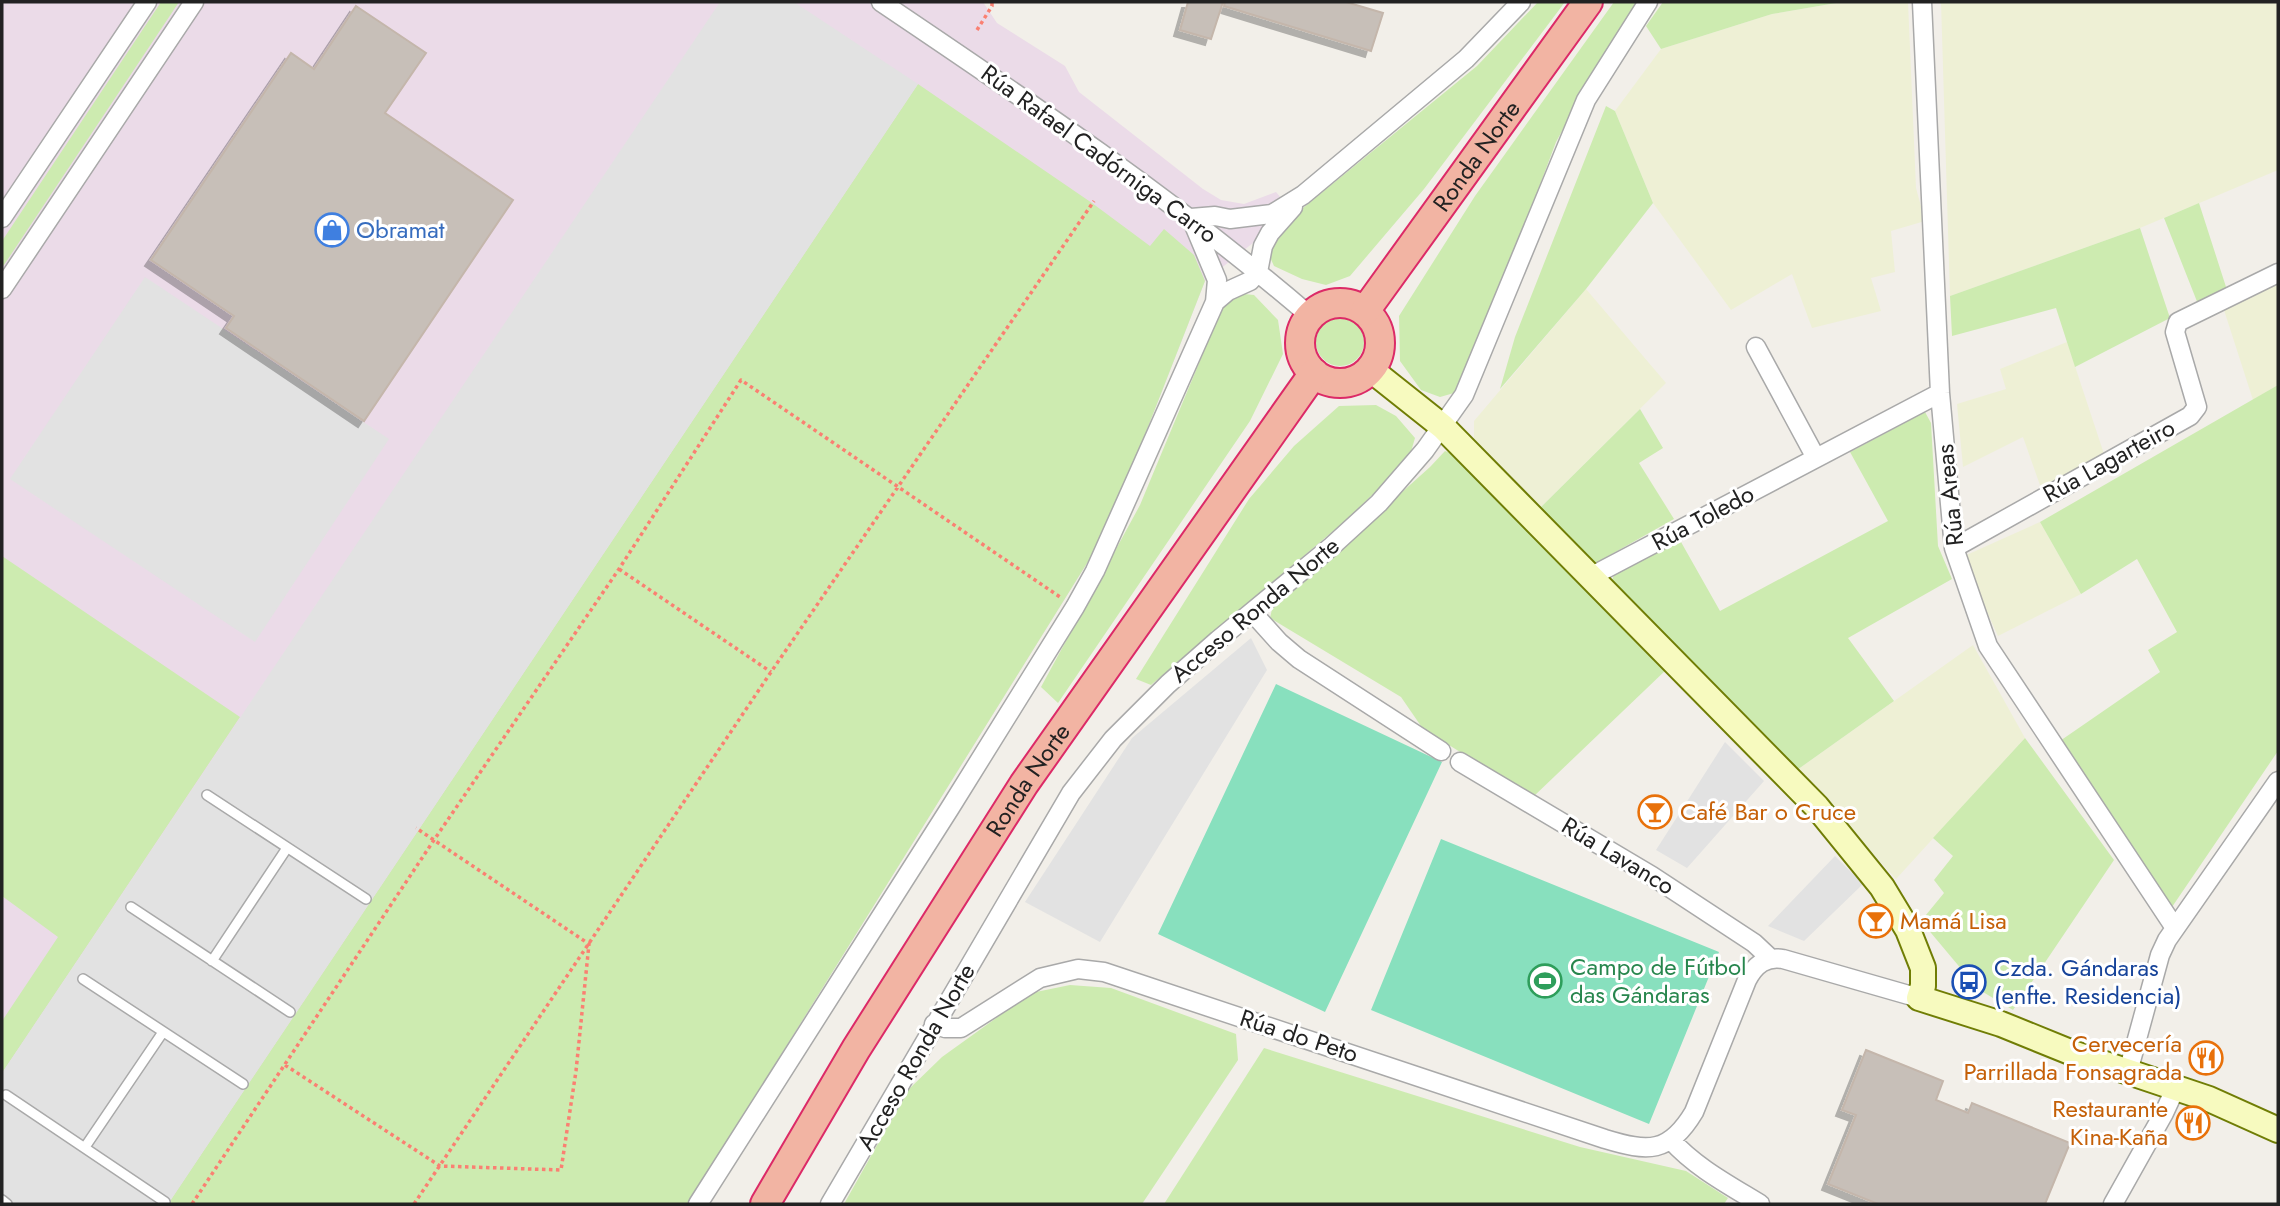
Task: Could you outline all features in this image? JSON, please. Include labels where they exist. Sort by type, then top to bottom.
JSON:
[{"type":"highway","name":"Ronda Norte","points":[[1365,311],[1588,2]]},
{"type":"highway","points":[[1343,302],[1365,311],[1379,332],[1377,358],[1370,369],[1361,377],[1337,383],[1324,380],[1314,373],[1301,352],[1300,339],[1310,316],[1331,303],[1343,302]]},
{"type":"highway","name":"Ronda Norte","points":[[765,1204],[856,1049],[1024,784],[1314,373]]},
{"type":"main road","points":[[1370,369],[1443,427],[1817,807],[1882,887],[1900,914],[1920,955],[1923,976],[1919,998],[2001,1024],[2128,1072],[2176,1087],[2278,1130]]},
{"type":"street","points":[[2,218],[147,2]]},
{"type":"street","points":[[2,289],[194,2]]},
{"type":"street","name":"Rúa Rafael Cadórniga Carro","points":[[881,2],[1030,102],[1191,218],[1310,316]]},
{"type":"street","points":[[698,1204],[1075,607],[1112,533],[1215,302],[1217,280],[1191,218],[1215,216],[1230,219],[1272,214],[1303,195],[1466,59],[1521,2]]},
{"type":"street","name":"Acceso Ronda Norte","points":[[830,1204],[1071,793],[1113,739],[1168,684],[1379,503],[1443,427],[1469,384],[1586,100],[1648,2]]},
{"type":"street","name":"Rúa Areas","points":[[1923,2],[1940,393],[1954,548],[1988,646],[2175,928]]},
{"type":"street","points":[[1215,302],[1228,291],[1250,281],[1258,272],[1263,246],[1270,233],[1303,195]]},
{"type":"street","name":"Rúa Lagarteiro","points":[[1954,548],[2190,416],[2197,407],[2175,332],[2178,322],[2278,274]]},
{"type":"street","points":[[1756,347],[1816,458]]},
{"type":"street","name":"Rúa Toledo","points":[[1590,577],[1940,393]]},
{"type":"street","points":[[1252,612],[1279,642],[1299,659],[1441,751]]},
{"type":"street","name":"Rúa Lavanco","points":[[1460,762],[1652,876],[1762,948],[1773,958]]},
{"type":"street","points":[[2128,1072],[2160,955],[2175,928],[2278,780]]},
{"type":"street","points":[[1760,1204],[1719,1179],[1681,1151],[1671,1140],[1680,1134],[1694,1112],[1751,973],[1773,958],[1919,998]]},
{"type":"street","name":"Rúa do Peto","points":[[934,1024],[945,1028],[961,1028],[1040,978],[1078,970],[1104,972],[1605,1139],[1647,1149],[1671,1140]]},
{"type":"street","points":[[2113,1204],[2176,1087]]},
{"type":"lane","points":[[207,795],[366,900]]},
{"type":"lane","points":[[212,961],[287,848]]},
{"type":"lane","points":[[131,907],[290,1012]]},
{"type":"lane","points":[[83,979],[243,1084]]},
{"type":"lane","points":[[85,1147],[163,1032]]},
{"type":"lane","points":[[6,1095],[165,1202]]},
{"type":"lane","points":[[2,1200],[7,1204]]},
{"type":"path","points":[[977,30],[992,2]]},
{"type":"path","points":[[414,1204],[771,672],[1094,201]]},
{"type":"path","points":[[192,1204],[434,840],[619,569],[741,380],[1075,607]]},
{"type":"path","points":[[619,569],[771,672]]},
{"type":"path","points":[[416,828],[589,944]]},
{"type":"path","points":[[285,1065],[440,1166],[561,1170],[576,1071],[589,944]]},
{"type":"shaded area","points":[[2,2],[983,2],[997,23],[1065,66],[1079,92],[1203,189],[1221,200],[1244,204],[1276,192],[1288,206],[1263,235],[1205,281],[1128,478],[1089,560],[688,1204],[2,1204]]},
{"type":"shaded area","points":[[720,2],[794,2],[918,84],[168,1204],[2,1204],[2,1073]]},
{"type":"shaded area","points":[[145,277],[389,439],[255,642],[10,479]]},
{"type":"shaded area","points":[[1251,638],[1267,670],[1100,942],[1025,902],[1132,738]]},
{"type":"shaded area","points":[[1725,742],[1764,781],[1687,868],[1656,850]]},
{"type":"shaded area","points":[[1835,856],[1863,884],[1804,941],[1768,926]]},
{"type":"green space","points":[[161,2],[179,2],[2,268],[2,241]]},
{"type":"green space","points":[[1538,2],[1565,2],[1424,189],[1350,276],[1326,285],[1302,279],[1274,266],[1269,255],[1276,230],[1477,66]]},
{"type":"green space","points":[[1614,2],[1639,2],[1607,49],[1556,142],[1501,289],[1454,393],[1440,397],[1421,390],[1400,361],[1399,316],[1475,196]]},
{"type":"green space","points":[[1663,2],[1842,2],[1772,14],[1661,49],[1646,26]]},
{"type":"green space","points":[[1842,2],[1908,2],[1916,188],[1925,221],[1891,231],[1895,272],[1871,278],[1881,311],[1812,328],[1792,274],[1731,310],[1653,203],[1615,111],[1661,49],[1772,14]]},
{"type":"green space","points":[[1941,2],[2278,2],[2278,170],[2140,228],[1950,296]]},
{"type":"green space","points":[[918,84],[1150,246],[1164,229],[1194,255],[1205,281],[1128,478],[1089,560],[688,1204],[168,1204]]},
{"type":"green space","points":[[1606,106],[1615,111],[1653,203],[1586,289],[1500,389],[1515,337]]},
{"type":"green space","points":[[2199,203],[2227,290],[2198,304],[2164,218]]},
{"type":"green space","points":[[2140,228],[2170,318],[2075,367],[2056,308],[1952,336],[1950,296]]},
{"type":"green space","points":[[2278,284],[2278,385],[2253,400],[2224,310]]},
{"type":"green space","points":[[1586,289],[1666,383],[1540,508],[1474,439],[1474,421]]},
{"type":"green space","points":[[1234,293],[1254,295],[1278,320],[1283,354],[1250,421],[1058,703],[1041,687],[1140,505],[1226,299]]},
{"type":"green space","points":[[1340,318],[1357,325],[1364,342],[1357,359],[1340,366],[1323,359],[1316,342],[1323,325]]},
{"type":"green space","points":[[2067,342],[2104,454],[2041,488],[2023,437],[1963,467],[1957,404],[2006,389],[2000,369]]},
{"type":"green space","points":[[2278,385],[2278,751],[2172,907],[2057,743],[2160,672],[2148,650],[2177,632],[2137,559],[2081,594],[2040,522]]},
{"type":"green space","points":[[1376,405],[1396,416],[1415,438],[1410,455],[1392,476],[1345,521],[1151,685],[1136,679],[1249,499],[1294,446],[1339,406]]},
{"type":"green space","points":[[1640,409],[1663,448],[1639,463],[1674,519],[1594,564],[1540,508]]},
{"type":"green space","points":[[1925,412],[1931,423],[1938,546],[1952,579],[1848,638],[1894,701],[1797,770],[1734,704],[1610,585],[1614,575],[1621,569],[1681,542],[1720,611],[1888,521],[1850,452]]},
{"type":"green space","points":[[1445,451],[1455,455],[1667,669],[1533,797],[1423,729],[1401,697],[1270,618],[1272,609]]},
{"type":"green space","points":[[2040,522],[2081,594],[1998,636],[1962,557]]},
{"type":"green space","points":[[2,556],[240,717],[2,1073],[2,1021],[58,937],[2,896]]},
{"type":"green space","points":[[1973,645],[2025,738],[1896,879],[1797,770]]},
{"type":"green space","points":[[1276,684],[1442,762],[1325,1012],[1158,934]]},
{"type":"green space","points":[[2025,738],[2114,860],[2013,1010],[1978,989],[1921,921],[1944,893],[1934,880],[1953,856],[1933,838]]},
{"type":"green space","name":"Campo de Fútbol das Gándaras","points":[[1441,839],[1719,952],[1649,1124],[1371,1010]]},
{"type":"green space","points":[[1070,985],[1111,988],[1236,1034],[1238,1060],[1142,1204],[844,1204],[908,1090],[942,1057],[1031,993]]},
{"type":"green space","points":[[1264,1048],[1580,1147],[1686,1171],[1728,1198],[1724,1204],[1164,1204]]},
{"type":"building","points":[[1188,2],[1223,2],[1211,39],[1180,30]]},
{"type":"building","points":[[1225,2],[1346,2],[1383,13],[1371,51],[1224,6]]},
{"type":"building","name":"Obramat","points":[[356,6],[426,53],[385,113],[513,200],[364,421],[226,328],[234,316],[151,260],[291,53],[314,69]]},
{"type":"building","points":[[1866,1050],[1943,1081],[1936,1100],[1968,1113],[1972,1103],[2070,1143],[2045,1204],[1878,1204],[1828,1184],[1856,1115],[1842,1110]]},
{"type":"place","name":"Obramat","points":[[332,230]]},
{"type":"place","name":"Café Bar o Cruce","points":[[1655,812]]},
{"type":"place","name":"Mamá Lisa","points":[[1876,921]]},
{"type":"place","name":"Campo de Fútbol das Gándaras","points":[[1545,981]]},
{"type":"place","name":"Czda. Gándaras (enfte. Residencia)","points":[[1969,982]]},
{"type":"place","name":"Cervecería Parrillada Fonsagrada","points":[[2206,1058]]},
{"type":"place","name":"Restaurante Kina-Kaña","points":[[2193,1123]]}]
